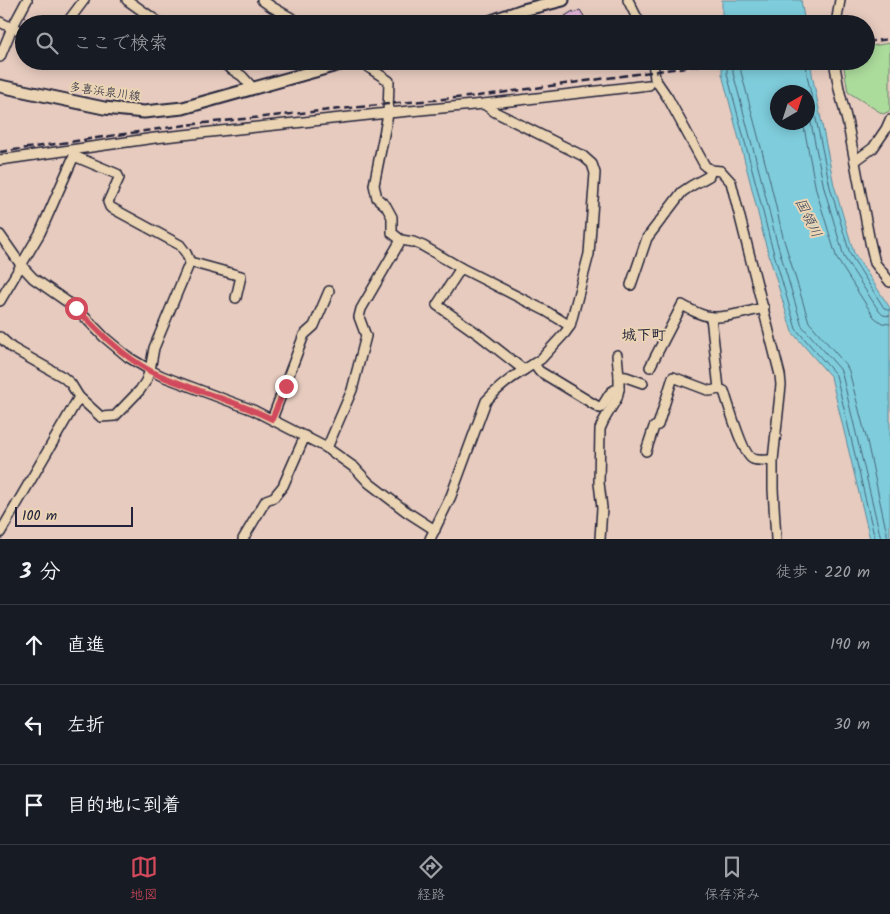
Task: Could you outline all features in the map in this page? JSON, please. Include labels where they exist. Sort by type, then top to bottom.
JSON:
[{"type":"main road","points":[[508,15],[563,0]]},
{"type":"main road","name":"多喜浜泉川線","points":[[0,86],[104,108],[144,112],[183,108],[318,70]]},
{"type":"street","points":[[19,15],[27,0]]},
{"type":"street","points":[[73,15],[84,0]]},
{"type":"street","points":[[127,0],[148,15]]},
{"type":"street","points":[[262,0],[274,4],[289,15]]},
{"type":"street","points":[[628,0],[636,15]]},
{"type":"street","points":[[838,15],[840,0]]},
{"type":"street","points":[[0,22],[15,29]]},
{"type":"street","points":[[0,57],[15,22]]},
{"type":"street","points":[[233,70],[242,76],[253,88]]},
{"type":"street","points":[[372,70],[389,81],[388,114],[374,185],[377,198],[386,206],[392,217],[392,233],[401,240],[423,246],[461,268],[546,311],[570,326]]},
{"type":"street","points":[[654,70],[655,79],[668,98],[705,166],[712,170],[721,171],[731,182],[764,308],[781,385],[773,460],[776,539]]},
{"type":"street","points":[[836,70],[875,263],[890,282]]},
{"type":"street","points":[[0,160],[76,153],[164,137],[649,85]]},
{"type":"street","points":[[430,539],[451,496],[486,401],[512,377],[541,359],[570,326],[589,254],[594,173],[592,164],[583,156],[495,112],[484,104]]},
{"type":"street","points":[[855,161],[873,148],[890,120]]},
{"type":"street","points":[[0,337],[17,351],[63,377],[71,384],[79,397],[101,417],[115,416],[146,381],[154,348],[190,262],[180,245],[110,207],[108,202],[119,178],[117,174],[76,153]]},
{"type":"street","points":[[0,301],[40,233],[76,153]]},
{"type":"street","points":[[631,284],[647,238],[682,192],[709,176],[712,170]]},
{"type":"street","points":[[0,235],[32,278],[76,308],[104,337],[128,357],[150,370],[181,384],[253,410],[328,448],[355,468],[369,483],[435,530]]},
{"type":"street","points":[[328,448],[352,390],[366,336],[359,317],[361,309],[401,240]]},
{"type":"street","points":[[190,262],[241,276],[236,298]]},
{"type":"street","points":[[461,268],[437,305],[524,370]]},
{"type":"street","points":[[272,419],[304,335],[314,326],[329,291]]},
{"type":"street","points":[[650,367],[682,305],[702,315],[711,317],[721,317],[764,308]]},
{"type":"street","points":[[711,317],[719,389]]},
{"type":"street","points":[[600,539],[602,508],[599,483],[600,429],[617,398],[619,376],[617,355]]},
{"type":"street","points":[[534,364],[539,371],[600,408],[604,404],[609,392],[619,389]]},
{"type":"street","points":[[619,376],[643,382]]},
{"type":"street","points":[[646,451],[654,427],[658,425],[673,377],[710,391],[719,389],[724,391],[748,456],[753,459],[773,460]]},
{"type":"street","points":[[0,533],[79,397]]},
{"type":"street","points":[[243,539],[266,500],[274,497],[283,486],[305,436]]},
{"type":"green space","points":[[890,43],[890,111],[883,114],[848,92],[844,70],[875,70],[875,46]]},
{"type":"water","points":[[722,0],[801,0],[804,15],[722,15]]},
{"type":"water","name":"国領川","points":[[722,70],[812,70],[814,85],[770,85],[770,130],[815,130],[815,89],[834,185],[854,253],[890,308],[890,539],[870,539],[831,377],[792,332],[765,242]]},
{"type":"building","points":[[580,10],[583,15],[567,15],[573,11],[574,13]]},
{"type":"railway","points":[[875,41],[890,39]]},
{"type":"railway","points":[[0,152],[186,125],[478,96],[665,70]]},
{"type":"district","name":"城下町","points":[[644,336]]},
{"type":"route","points":[[76,308],[104,337],[128,357],[150,370],[272,419],[286,386]]}]
